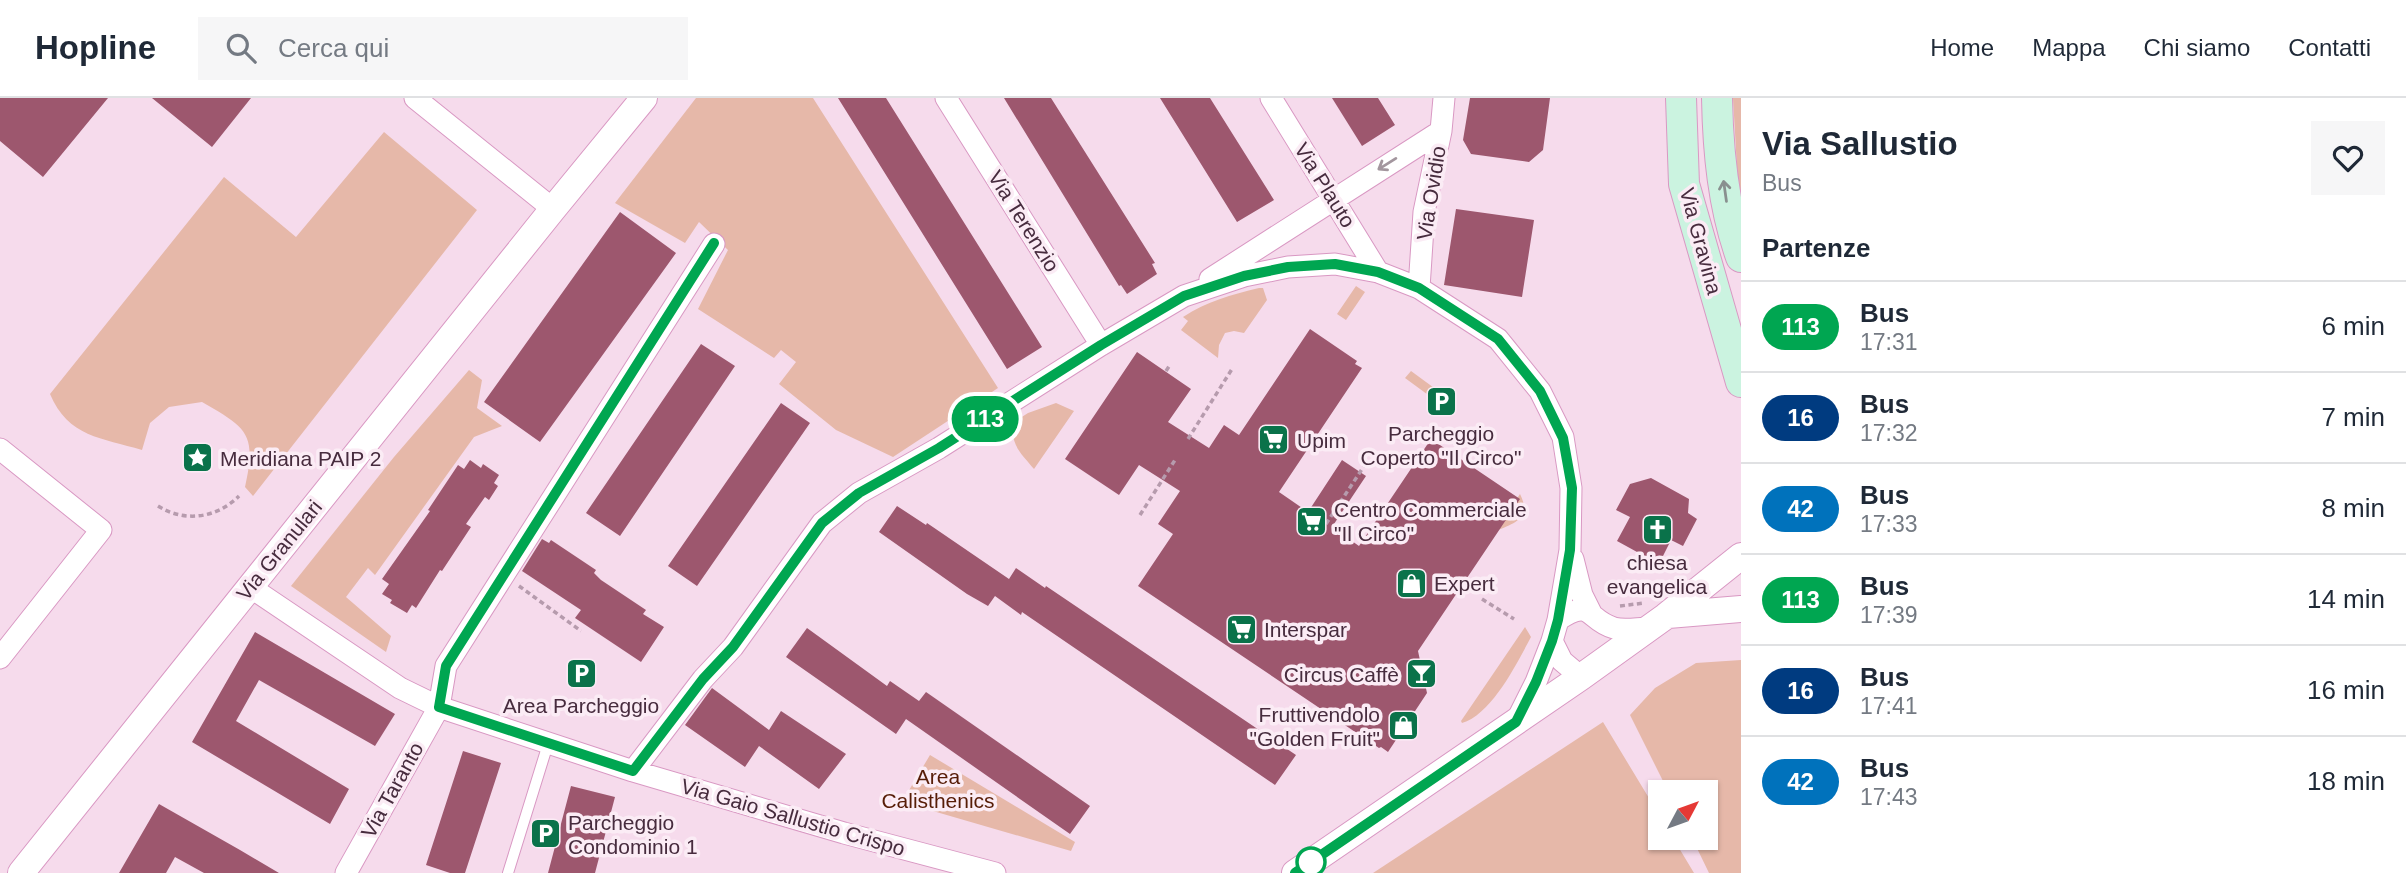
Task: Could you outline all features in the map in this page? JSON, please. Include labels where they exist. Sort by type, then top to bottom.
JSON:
[{"type":"main road","name":"Via Gravina","points":[[1681,98],[1684,184],[1741,382]]},
{"type":"main road","name":"Via Gravina","points":[[1717,98],[1718,143],[1730,226],[1741,257]]},
{"type":"street","name":"Via Granulari","points":[[21,873],[644,98]]},
{"type":"street","name":"Via Terenzio","points":[[946,98],[1101,345]]},
{"type":"street","name":"Via Plauto","points":[[1271,98],[1378,272]]},
{"type":"street","name":"Via Ovidio","points":[[1419,288],[1423,212],[1441,131],[1444,98]]},
{"type":"street","points":[[427,104],[553,209]]},
{"type":"street","points":[[633,771],[703,679],[733,647],[822,523],[859,493],[950,441],[1184,296],[1441,131]]},
{"type":"street","points":[[439,707],[446,666],[714,243]]},
{"type":"street","points":[[1184,296],[1244,276],[1288,267],[1335,264],[1378,272],[1419,288],[1498,339],[1540,391],[1563,438],[1572,488],[1570,550],[1552,641],[1516,722]]},
{"type":"street","points":[[0,449],[101,530],[0,658]]},
{"type":"street","points":[[1570,550],[1582,596],[1591,613]]},
{"type":"street","points":[[1295,873],[1581,677],[1658,622],[1741,556]]},
{"type":"street","name":"Via Gaio Sallustio Crispo","points":[[250,587],[400,688],[439,707],[633,771],[989,872]]},
{"type":"street","points":[[1558,620],[1581,609],[1615,629],[1741,609]]},
{"type":"street","points":[[1552,641],[1562,661],[1581,677]]},
{"type":"street","name":"Via Taranto","points":[[346,873],[439,707]]},
{"type":"lane","points":[[508,873],[548,744]]},
{"type":"path","points":[[1166,372],[1170,365]]},
{"type":"path","points":[[1188,439],[1232,369]]},
{"type":"path","points":[[1140,515],[1175,460]]},
{"type":"path","points":[[1326,524],[1368,460]]},
{"type":"path","points":[[158,506],[178,515],[200,517],[222,510],[239,496]]},
{"type":"path","points":[[514,583],[581,631]]},
{"type":"path","points":[[1482,599],[1514,619]]},
{"type":"green space","points":[[696,98],[813,98],[998,388],[893,457],[836,430],[779,384],[796,362],[781,350],[774,358],[698,309],[728,250],[699,222],[685,243],[615,203]]},
{"type":"green space","points":[[1733,98],[1741,98],[1741,201],[1738,185]]},
{"type":"green space","points":[[384,132],[477,210],[253,496],[245,487],[250,455],[245,434],[239,426],[202,402],[169,407],[150,423],[142,450],[88,434],[66,419],[50,394],[224,177],[296,237]]},
{"type":"green space","points":[[1356,286],[1365,292],[1346,320],[1337,314]]},
{"type":"green space","points":[[1263,288],[1267,300],[1244,333],[1225,333],[1219,345],[1218,358],[1181,330],[1188,321],[1183,317],[1192,311],[1219,299]]},
{"type":"green space","points":[[469,370],[482,380],[477,408],[502,426],[474,437],[375,575],[368,568],[346,597],[391,636],[386,652],[291,586],[394,457]]},
{"type":"green space","points":[[1411,371],[1441,393],[1435,400],[1405,378]]},
{"type":"green space","points":[[1056,403],[1074,411],[1034,469],[1015,442],[1014,422],[1028,413]]},
{"type":"green space","points":[[1520,494],[1523,514],[1515,522],[1496,531]]},
{"type":"green space","points":[[1525,627],[1531,637],[1502,686],[1483,709],[1462,723],[1461,721]]},
{"type":"green space","points":[[1741,660],[1741,873],[1709,873],[1698,850],[1718,850],[1718,780],[1662,780],[1630,715],[1655,688],[1696,663]]},
{"type":"green space","points":[[1603,722],[1648,796],[1648,850],[1680,850],[1694,873],[1373,873]]},
{"type":"green space","name":"Area Calisthenics","points":[[930,755],[1075,842],[1071,851],[902,802]]},
{"type":"building","points":[[0,98],[108,98],[43,177],[0,141]]},
{"type":"building","points":[[152,98],[251,98],[212,147]]},
{"type":"building","points":[[838,98],[886,98],[1042,347],[1007,369]]},
{"type":"building","points":[[1004,98],[1051,98],[1155,263],[1152,264],[1157,274],[1127,294],[1121,285],[1119,286]]},
{"type":"building","points":[[1160,98],[1210,98],[1274,200],[1237,222]]},
{"type":"building","points":[[1332,98],[1378,98],[1395,125],[1362,146]]},
{"type":"building","points":[[1470,98],[1550,98],[1543,150],[1529,162],[1471,154],[1463,140]]},
{"type":"building","points":[[1456,209],[1534,220],[1522,297],[1444,285]]},
{"type":"building","points":[[620,212],[676,253],[540,442],[484,402]]},
{"type":"building","points":[[1310,329],[1357,361],[1355,364],[1362,368],[1279,492],[1308,512],[1342,460],[1366,476],[1332,527],[1359,546],[1431,439],[1520,499],[1418,651],[1427,693],[1388,752],[1138,586],[1173,534],[1158,524],[1180,491],[1139,465],[1119,495],[1065,459],[1137,352],[1191,389],[1168,422],[1209,448],[1224,425],[1239,435]]},
{"type":"building","points":[[701,344],[735,366],[620,536],[586,513]]},
{"type":"building","points":[[781,403],[810,423],[697,586],[668,566]]},
{"type":"building","points":[[470,460],[481,468],[483,464],[499,475],[494,483],[498,486],[489,500],[485,497],[466,524],[471,527],[416,608],[412,605],[407,613],[390,603],[392,600],[382,594],[389,584],[382,579],[430,511],[428,510],[458,465],[464,469]]},
{"type":"building","name":"chiesa evangelica","points":[[1651,478],[1689,499],[1688,513],[1697,519],[1683,546],[1671,540],[1659,564],[1617,541],[1630,517],[1616,510],[1630,484]]},
{"type":"building","points":[[897,506],[926,525],[927,523],[1009,579],[1016,568],[1045,588],[1046,586],[1296,755],[1275,785],[1022,612],[1021,615],[995,596],[988,606],[967,594],[879,532]]},
{"type":"building","points":[[542,539],[549,543],[551,540],[596,570],[594,573],[601,580],[646,610],[643,614],[664,627],[641,662],[575,618],[581,610],[522,571]]},
{"type":"building","points":[[807,628],[887,686],[890,681],[919,701],[926,692],[1090,806],[1070,834],[906,719],[896,734],[786,657]]},
{"type":"building","points":[[255,632],[395,714],[375,746],[259,680],[236,721],[349,789],[330,824],[192,742]]},
{"type":"building","points":[[712,688],[769,730],[781,711],[846,754],[819,789],[759,746],[745,767],[685,725]]},
{"type":"building","points":[[463,751],[501,763],[465,873],[450,873],[426,865]]},
{"type":"building","points":[[571,786],[615,797],[595,873],[548,873]]},
{"type":"building","points":[[159,804],[279,873],[204,873],[175,857],[166,873],[119,873]]},
{"type":"bus line","name":"113","points":[[714,243],[446,666],[439,707],[633,771],[703,679],[733,647],[822,523],[859,493],[939,448],[1101,345],[1184,296],[1244,276],[1288,267],[1335,264],[1378,272],[1419,288],[1498,339],[1540,391],[1563,438],[1572,488],[1570,550],[1552,641],[1516,722],[1295,873]]},
{"type":"place","name":"Parcheggio Coperto \"Il Circo\"","points":[[1441,401]]},
{"type":"place","name":"Upim","points":[[1274,440]]},
{"type":"place","name":"Meridiana PAIP 2","points":[[197,458]]},
{"type":"place","name":"Centro Commerciale \"Il Circo\"","points":[[1311,521]]},
{"type":"place","name":"chiesa evangelica","points":[[1657,530]]},
{"type":"place","name":"Expert","points":[[1411,583]]},
{"type":"place","name":"Interspar","points":[[1241,629]]},
{"type":"place","name":"Area Parcheggio","points":[[581,673]]},
{"type":"place","name":"Circus Caffè","points":[[1422,674]]},
{"type":"place","name":"Fruttivendolo \"Golden Fruit\"","points":[[1403,726]]},
{"type":"place","name":"Parcheggio Condominio 1","points":[[545,834]]}]
